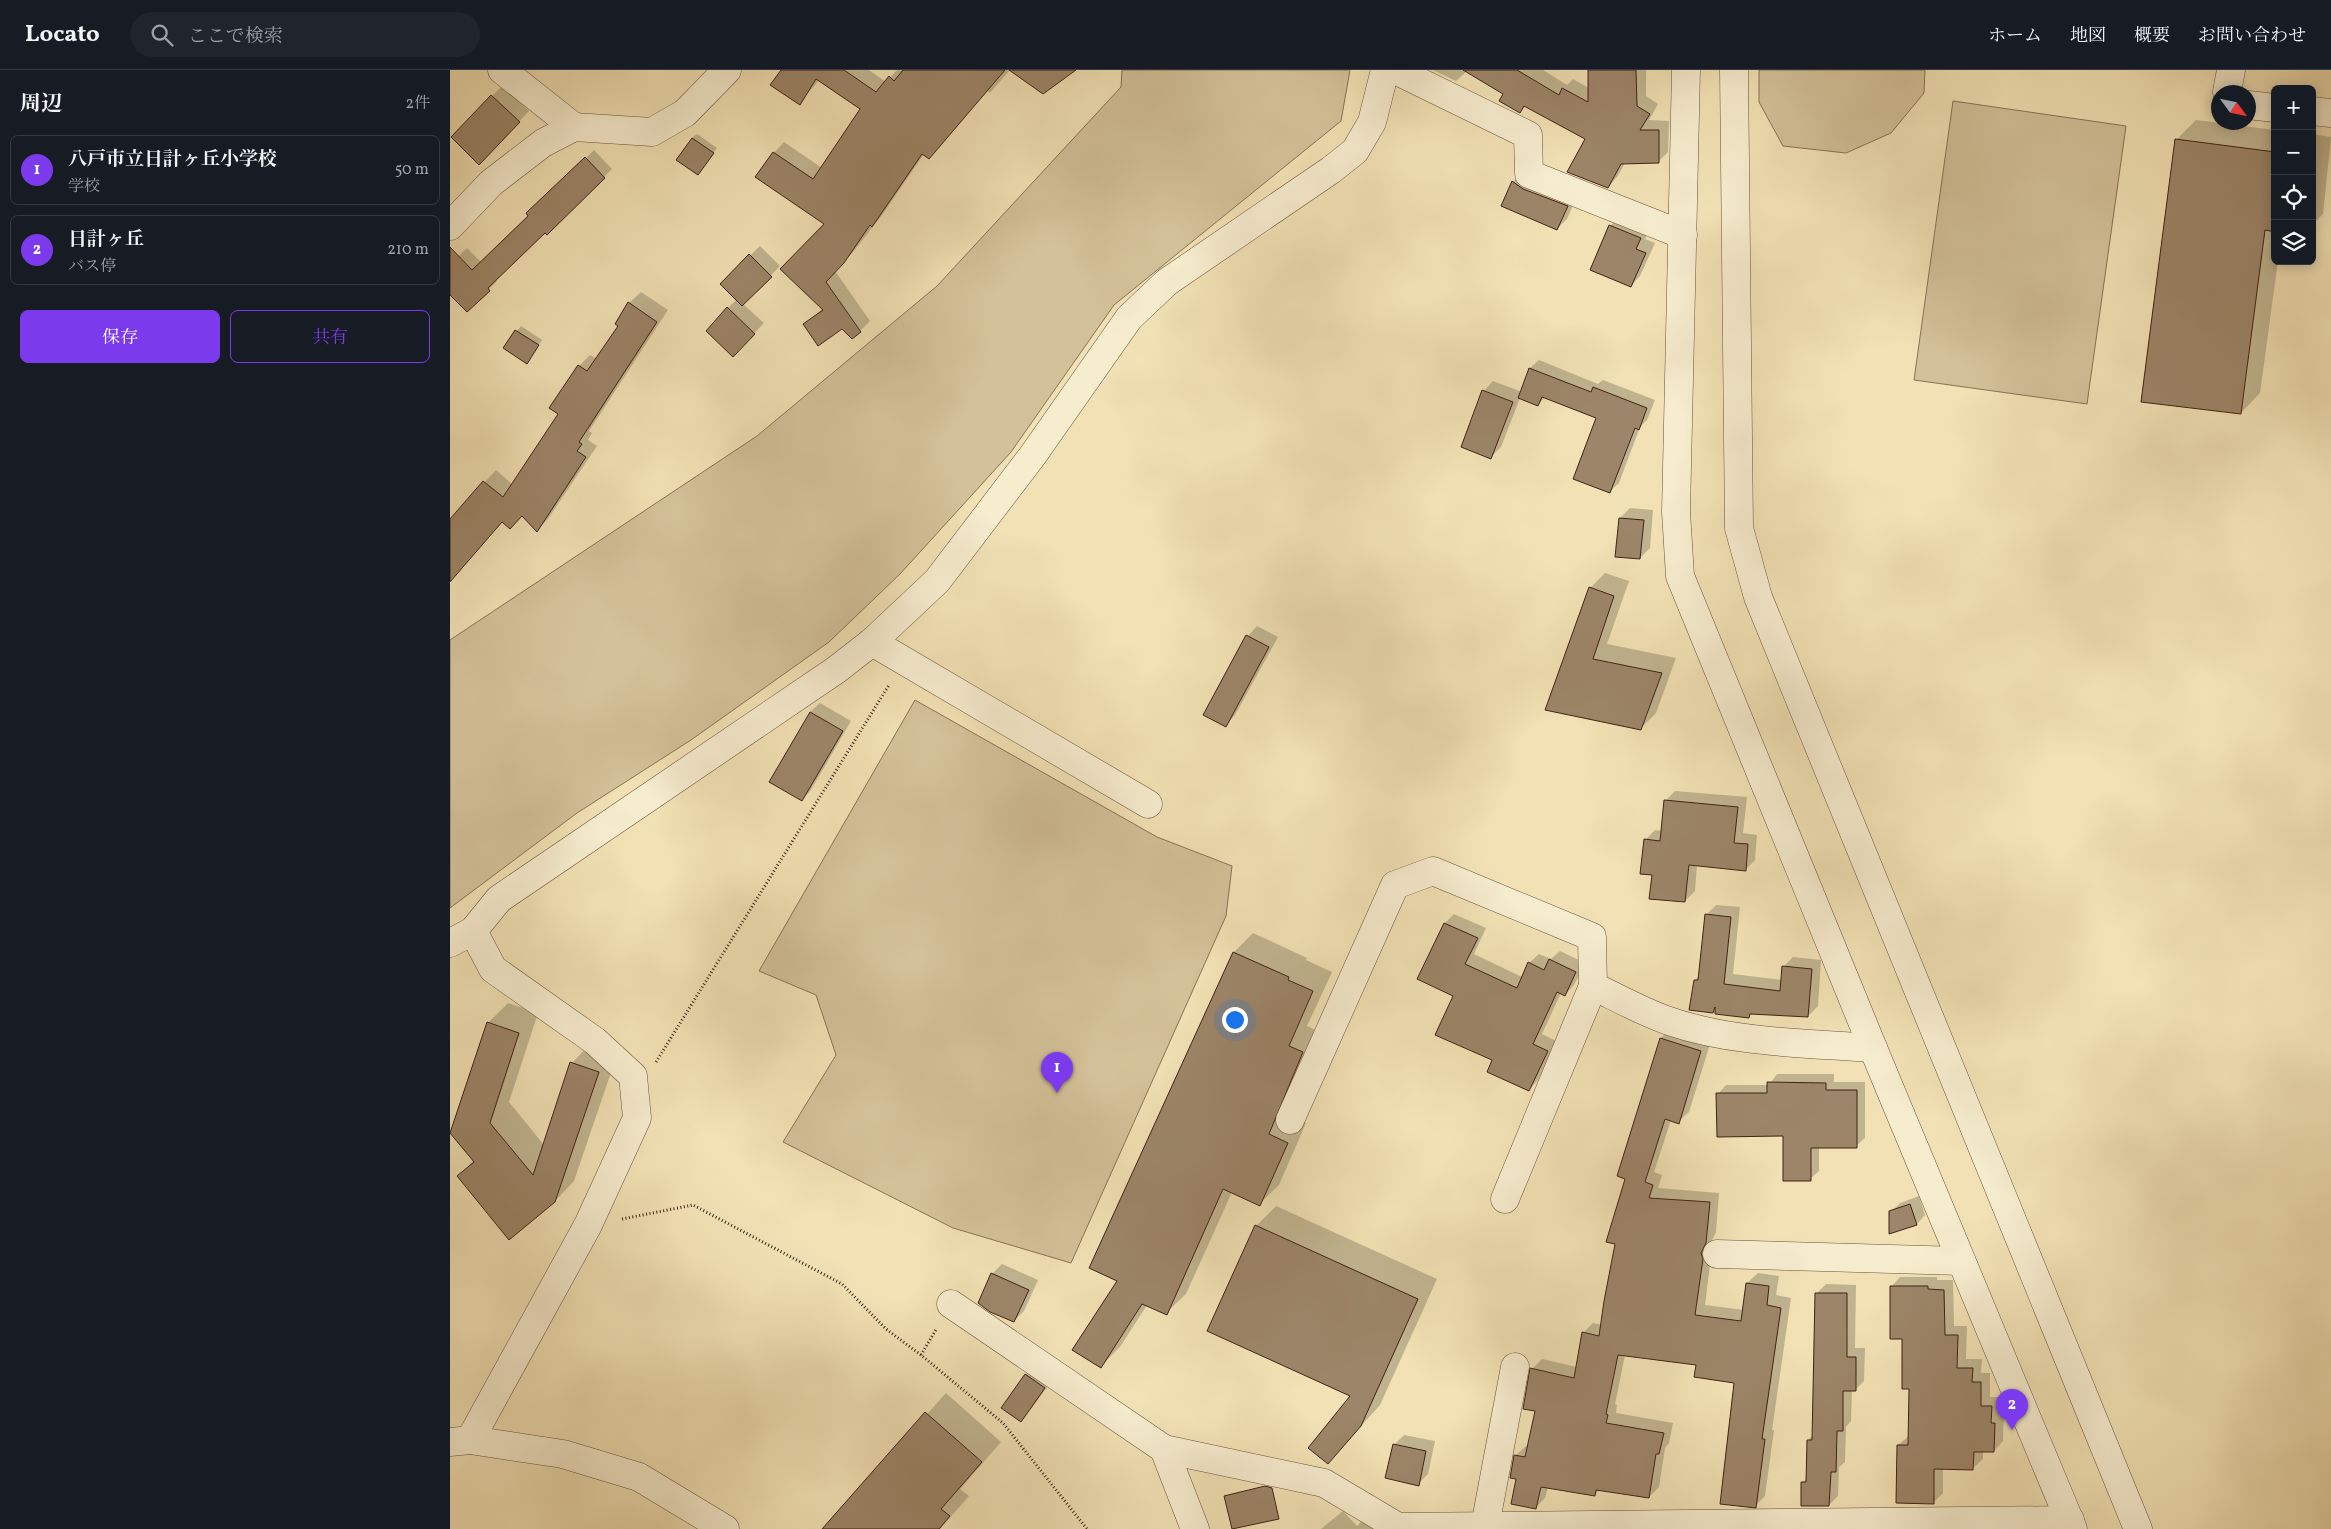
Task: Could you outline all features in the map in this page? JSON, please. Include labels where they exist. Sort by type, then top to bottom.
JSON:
[{"type":"street","points":[[502,70],[574,127]]},
{"type":"street","points":[[450,226],[491,183],[543,143],[574,127],[652,132],[685,113],[727,70]]},
{"type":"street","points":[[725,1529],[639,1477],[563,1454],[460,1441],[588,1225],[637,1118],[633,1076],[595,1041],[492,969],[461,937],[499,899],[836,670],[872,642],[937,581],[1033,455],[1129,318],[1167,282],[1331,170],[1355,151],[1372,122],[1385,70]]},
{"type":"street","points":[[1396,70],[1528,135],[1529,174],[1683,235]]},
{"type":"street","points":[[951,1304],[1164,1449],[1324,1483],[1398,1526],[2072,1524],[1961,1261],[1680,576],[1676,512],[1686,70]]},
{"type":"street","points":[[1734,70],[1739,528],[1758,597],[2138,1529]]},
{"type":"street","points":[[2228,85],[2231,70]]},
{"type":"street","points":[[2256,106],[2271,108]]},
{"type":"street","points":[[2316,111],[2331,113]]},
{"type":"street","points":[[872,642],[1148,804]]},
{"type":"street","points":[[1290,1120],[1395,885],[1433,871],[1592,937],[1593,986],[1505,1199]]},
{"type":"street","points":[[1593,986],[1668,1021],[1715,1033],[1786,1042],[1873,1048]]},
{"type":"street","points":[[1717,1254],[1961,1261]]},
{"type":"street","points":[[1486,1526],[1515,1367]]},
{"type":"street","points":[[1164,1449],[1195,1529]]},
{"type":"path","points":[[652,1067],[903,661]]},
{"type":"path","points":[[588,1225],[693,1206],[842,1284],[886,1328],[1003,1423],[1087,1529]]},
{"type":"shaded area","points":[[1122,70],[1350,70],[1341,121],[1114,305],[1011,452],[900,574],[829,642],[691,740],[577,813],[450,908],[450,640],[757,436],[937,286],[1121,87]]},
{"type":"shaded area","points":[[1759,70],[1925,70],[1924,93],[1891,133],[1846,153],[1783,146],[1759,102]]},
{"type":"shaded area","points":[[1953,101],[2126,126],[2087,404],[1914,380]]},
{"type":"shaded area","points":[[915,700],[1157,837],[1232,866],[1226,916],[1071,1263],[953,1228],[783,1142],[836,1055],[816,995],[759,971]]},
{"type":"building","points":[[781,70],[844,70],[876,92],[889,76],[894,81],[903,70],[1005,70],[929,159],[922,154],[872,227],[870,225],[844,263],[826,282],[861,332],[852,339],[842,329],[818,346],[803,324],[823,310],[780,269],[824,224],[755,177],[773,152],[813,179],[860,109],[816,79],[800,105],[770,85]]},
{"type":"building","points":[[1009,70],[1076,70],[1043,94]]},
{"type":"building","points":[[1463,70],[1517,70],[1559,95],[1562,88],[1588,102],[1588,70],[1636,70],[1637,106],[1650,114],[1640,130],[1659,130],[1659,163],[1621,164],[1608,188],[1567,172],[1585,139],[1524,106],[1520,113],[1499,101],[1503,94]]},
{"type":"building","points":[[491,95],[520,122],[479,165],[451,137]]},
{"type":"building","points":[[692,138],[714,153],[698,175],[676,160]]},
{"type":"building","points":[[2175,139],[2271,151],[2271,231],[2265,230],[2241,414],[2141,402]]},
{"type":"building","points":[[585,157],[605,178],[547,235],[545,233],[488,288],[490,291],[467,312],[450,295],[450,247],[472,270],[528,216],[526,213]]},
{"type":"building","points":[[1512,181],[1523,189],[1568,206],[1557,230],[1501,206]]},
{"type":"building","points":[[1609,225],[1641,238],[1636,249],[1646,253],[1631,287],[1590,270]]},
{"type":"building","points":[[749,254],[772,277],[742,306],[720,284]]},
{"type":"building","points":[[628,302],[657,322],[579,442],[582,444],[577,451],[586,457],[537,532],[522,516],[510,529],[502,522],[450,582],[450,519],[483,481],[503,497],[558,414],[549,408],[578,365],[587,371],[618,326],[615,324]]},
{"type":"building","points":[[727,307],[755,334],[733,357],[706,331]]},
{"type":"building","points":[[515,330],[539,345],[527,364],[503,348]]},
{"type":"building","points":[[1529,368],[1591,392],[1593,387],[1647,408],[1639,430],[1635,428],[1610,493],[1573,479],[1596,418],[1542,397],[1538,406],[1518,398]]},
{"type":"building","points":[[1482,390],[1513,402],[1491,459],[1461,447]]},
{"type":"building","points":[[1619,518],[1644,520],[1640,559],[1615,557]]},
{"type":"building","points":[[1589,587],[1614,596],[1593,659],[1662,673],[1641,730],[1545,710]]},
{"type":"building","points":[[1246,635],[1269,647],[1226,727],[1203,715]]},
{"type":"building","points":[[810,712],[843,731],[802,801],[769,782]]},
{"type":"building","points":[[1664,800],[1738,807],[1734,843],[1748,844],[1746,871],[1689,865],[1685,902],[1649,899],[1652,875],[1640,874],[1644,839],[1660,841]]},
{"type":"building","points":[[1705,914],[1731,917],[1724,984],[1780,991],[1782,966],[1812,969],[1808,1017],[1750,1014],[1749,1018],[1715,1014],[1715,1007],[1713,1013],[1689,1010],[1694,980],[1698,980]]},
{"type":"building","points":[[1444,923],[1478,938],[1465,964],[1517,988],[1528,962],[1544,970],[1549,959],[1576,972],[1565,996],[1557,992],[1533,1044],[1548,1051],[1529,1091],[1487,1072],[1492,1060],[1435,1035],[1453,996],[1417,979]]},
{"type":"building","points":[[1233,952],[1289,977],[1288,980],[1313,991],[1289,1046],[1303,1052],[1269,1134],[1288,1143],[1260,1206],[1223,1189],[1167,1315],[1142,1304],[1101,1368],[1072,1350],[1117,1281],[1089,1268]]},
{"type":"building","points":[[487,1022],[519,1033],[490,1123],[533,1175],[570,1062],[599,1072],[555,1202],[509,1240],[457,1176],[474,1162],[450,1133]]},
{"type":"building","points":[[1660,1038],[1701,1051],[1679,1124],[1665,1119],[1645,1182],[1653,1185],[1649,1198],[1710,1202],[1706,1243],[1701,1253],[1703,1259],[1695,1315],[1741,1321],[1746,1283],[1769,1286],[1767,1305],[1781,1308],[1762,1439],[1765,1439],[1756,1508],[1720,1504],[1734,1383],[1694,1377],[1696,1365],[1618,1355],[1606,1414],[1608,1415],[1606,1423],[1664,1433],[1659,1454],[1656,1454],[1649,1498],[1596,1490],[1595,1496],[1541,1487],[1536,1509],[1511,1504],[1516,1479],[1510,1478],[1514,1455],[1525,1457],[1535,1411],[1523,1409],[1530,1368],[1574,1378],[1582,1332],[1599,1336],[1615,1244],[1606,1242],[1625,1179],[1617,1176]]},
{"type":"building","points":[[1767,1082],[1826,1083],[1826,1090],[1857,1090],[1857,1148],[1811,1148],[1811,1181],[1783,1181],[1783,1136],[1717,1137],[1716,1093],[1767,1093]]},
{"type":"building","points":[[1910,1204],[1917,1225],[1889,1234],[1889,1211]]},
{"type":"building","points":[[1255,1225],[1418,1299],[1361,1426],[1328,1464],[1308,1448],[1350,1396],[1207,1331]]},
{"type":"building","points":[[991,1273],[1029,1290],[1014,1322],[990,1312],[978,1303]]},
{"type":"building","points":[[1890,1286],[1928,1286],[1928,1289],[1944,1290],[1945,1335],[1958,1335],[1957,1368],[1973,1368],[1972,1382],[1981,1382],[1981,1406],[1992,1406],[1991,1423],[1995,1423],[1994,1452],[1974,1452],[1973,1470],[1934,1469],[1934,1504],[1896,1503],[1897,1445],[1908,1445],[1909,1389],[1902,1389],[1902,1339],[1890,1339]]},
{"type":"building","points":[[1815,1293],[1847,1293],[1847,1357],[1856,1357],[1856,1391],[1843,1391],[1843,1431],[1837,1431],[1836,1472],[1831,1472],[1829,1506],[1801,1506],[1801,1482],[1806,1482],[1807,1440],[1812,1440]]},
{"type":"building","points":[[1025,1374],[1045,1388],[1021,1422],[1001,1408]]},
{"type":"building","points":[[925,1412],[982,1462],[941,1509],[950,1516],[939,1529],[822,1529]]},
{"type":"building","points":[[1393,1444],[1426,1451],[1419,1486],[1385,1478]]},
{"type":"building","points":[[1265,1486],[1272,1488],[1279,1519],[1232,1529],[1224,1496]]},
{"type":"place","name":"八戸市立日計ヶ丘小学校","points":[[1057,1093]]},
{"type":"place","name":"日計ヶ丘","points":[[2012,1430]]}]
